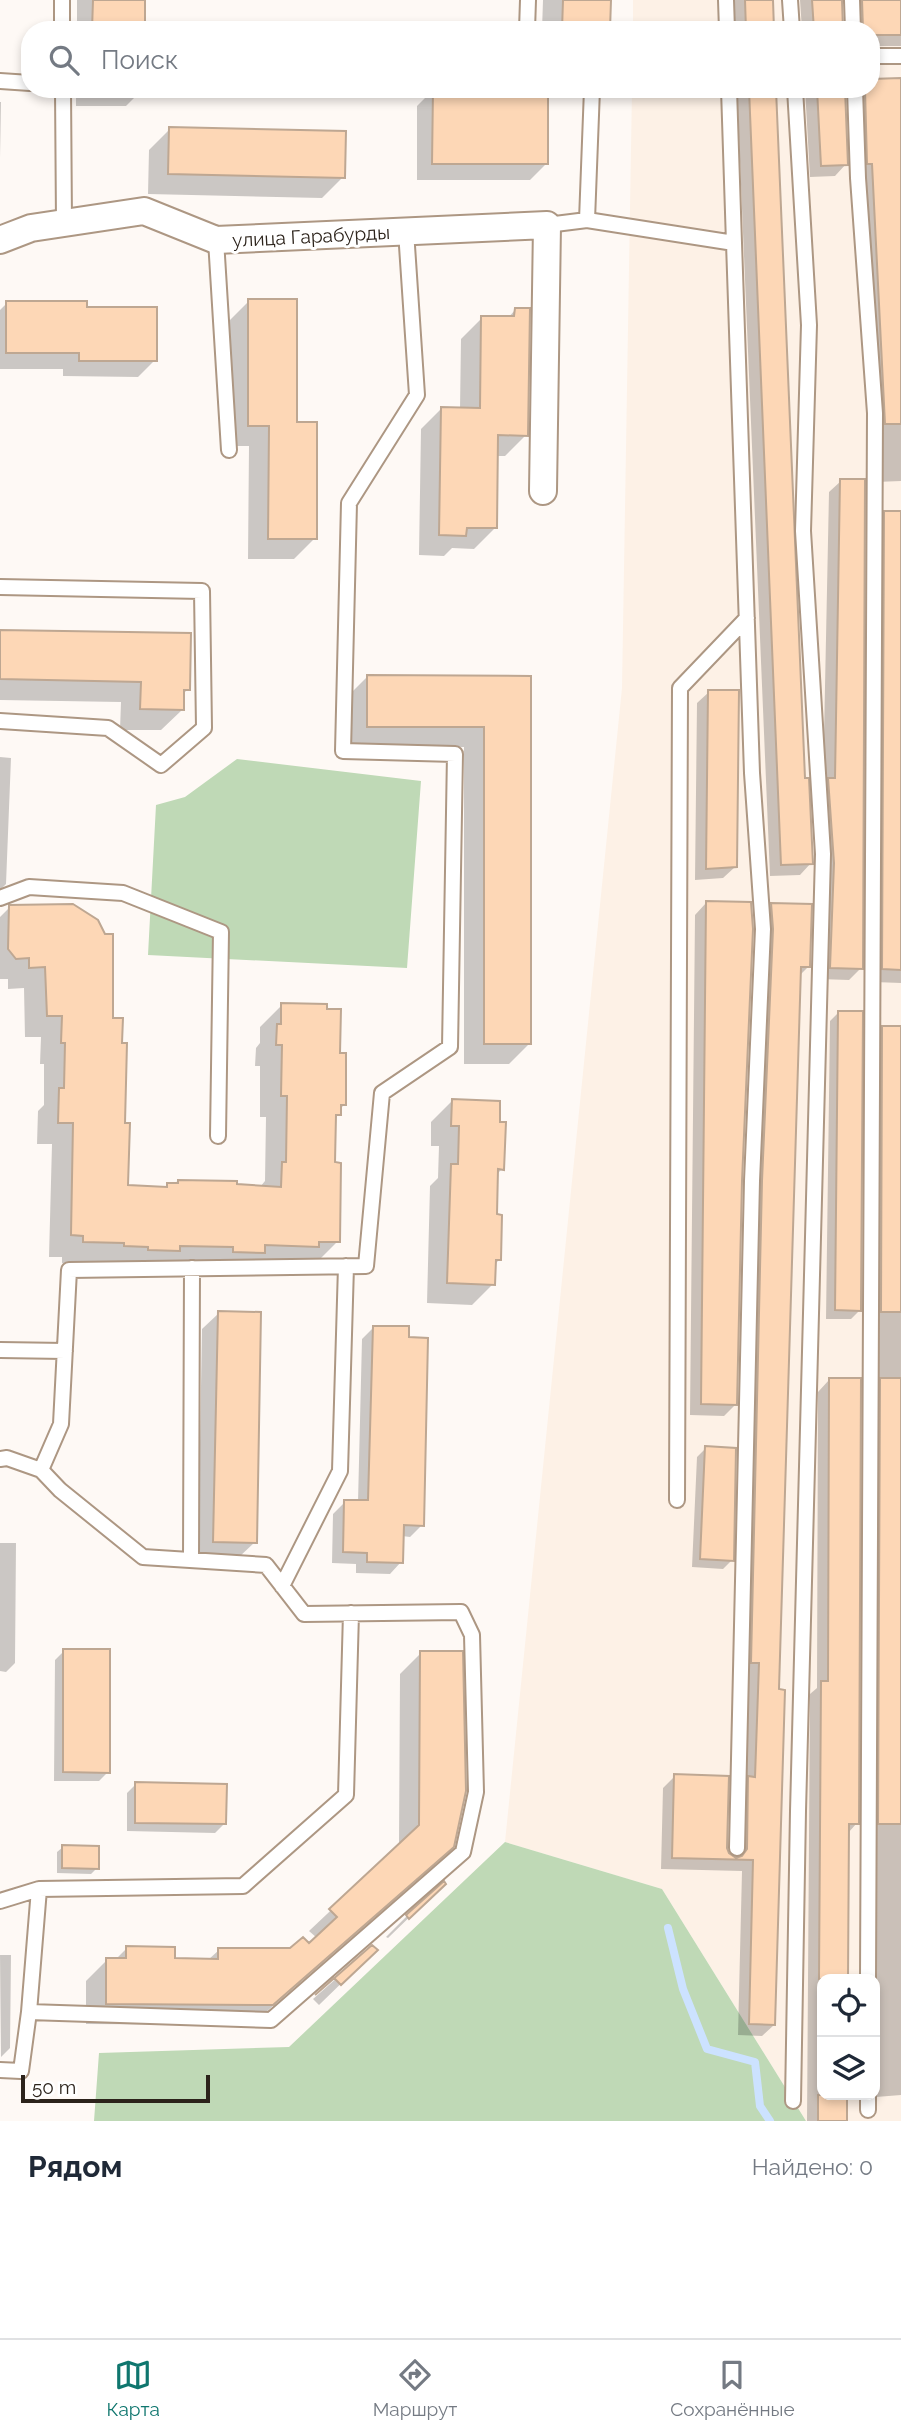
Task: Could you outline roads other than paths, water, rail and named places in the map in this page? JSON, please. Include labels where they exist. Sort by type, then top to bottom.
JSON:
[{"type":"street","name":"улица Гарабурды","points":[[0,240],[30,228],[145,211],[216,240],[547,225]]},
{"type":"street","points":[[543,491],[547,225]]},
{"type":"lane","points":[[62,0],[62,21]]},
{"type":"lane","points":[[527,21],[528,0]]},
{"type":"lane","points":[[726,0],[727,21]]},
{"type":"lane","points":[[790,0],[791,21]]},
{"type":"lane","points":[[852,0],[853,21]]},
{"type":"lane","points":[[880,56],[901,56]]},
{"type":"lane","points":[[0,81],[21,82]]},
{"type":"lane","points":[[63,98],[64,223]]},
{"type":"lane","points":[[587,220],[592,98]]},
{"type":"lane","points":[[729,98],[752,774],[763,929],[752,1181],[737,1848]]},
{"type":"lane","points":[[793,2101],[823,853],[803,531],[809,325],[796,98]]},
{"type":"lane","points":[[855,98],[858,178],[875,413],[868,1974]]},
{"type":"lane","points":[[547,225],[587,220],[734,243]]},
{"type":"lane","points":[[41,1470],[61,1424],[69,1270],[366,1266],[382,1093],[450,1047],[455,754],[343,751],[349,503],[417,395],[406,231]]},
{"type":"lane","points":[[216,240],[229,450]]},
{"type":"lane","points":[[0,587],[202,591],[204,728],[161,765],[108,728],[0,721]]},
{"type":"lane","points":[[677,1500],[680,688],[747,618]]},
{"type":"lane","points":[[0,898],[29,887],[123,893],[221,932],[218,1136]]},
{"type":"lane","points":[[282,1586],[340,1471],[346,1266]]},
{"type":"lane","points":[[191,1560],[192,1268]]},
{"type":"lane","points":[[0,1350],[65,1351]]},
{"type":"lane","points":[[0,1459],[7,1458],[41,1470],[60,1490],[143,1557],[266,1565],[304,1614],[461,1612],[472,1634],[476,1792],[463,1852],[271,2020],[29,2012]]},
{"type":"lane","points":[[0,1901],[39,1889],[243,1886],[346,1795],[351,1613]]},
{"type":"lane","points":[[0,2070],[21,2071],[29,2012],[39,1889]]},
{"type":"lane","points":[[868,2100],[868,2110]]},
{"type":"waterway","points":[[668,1928],[683,1989],[707,2049],[755,2062],[760,2106],[770,2121]]}]
